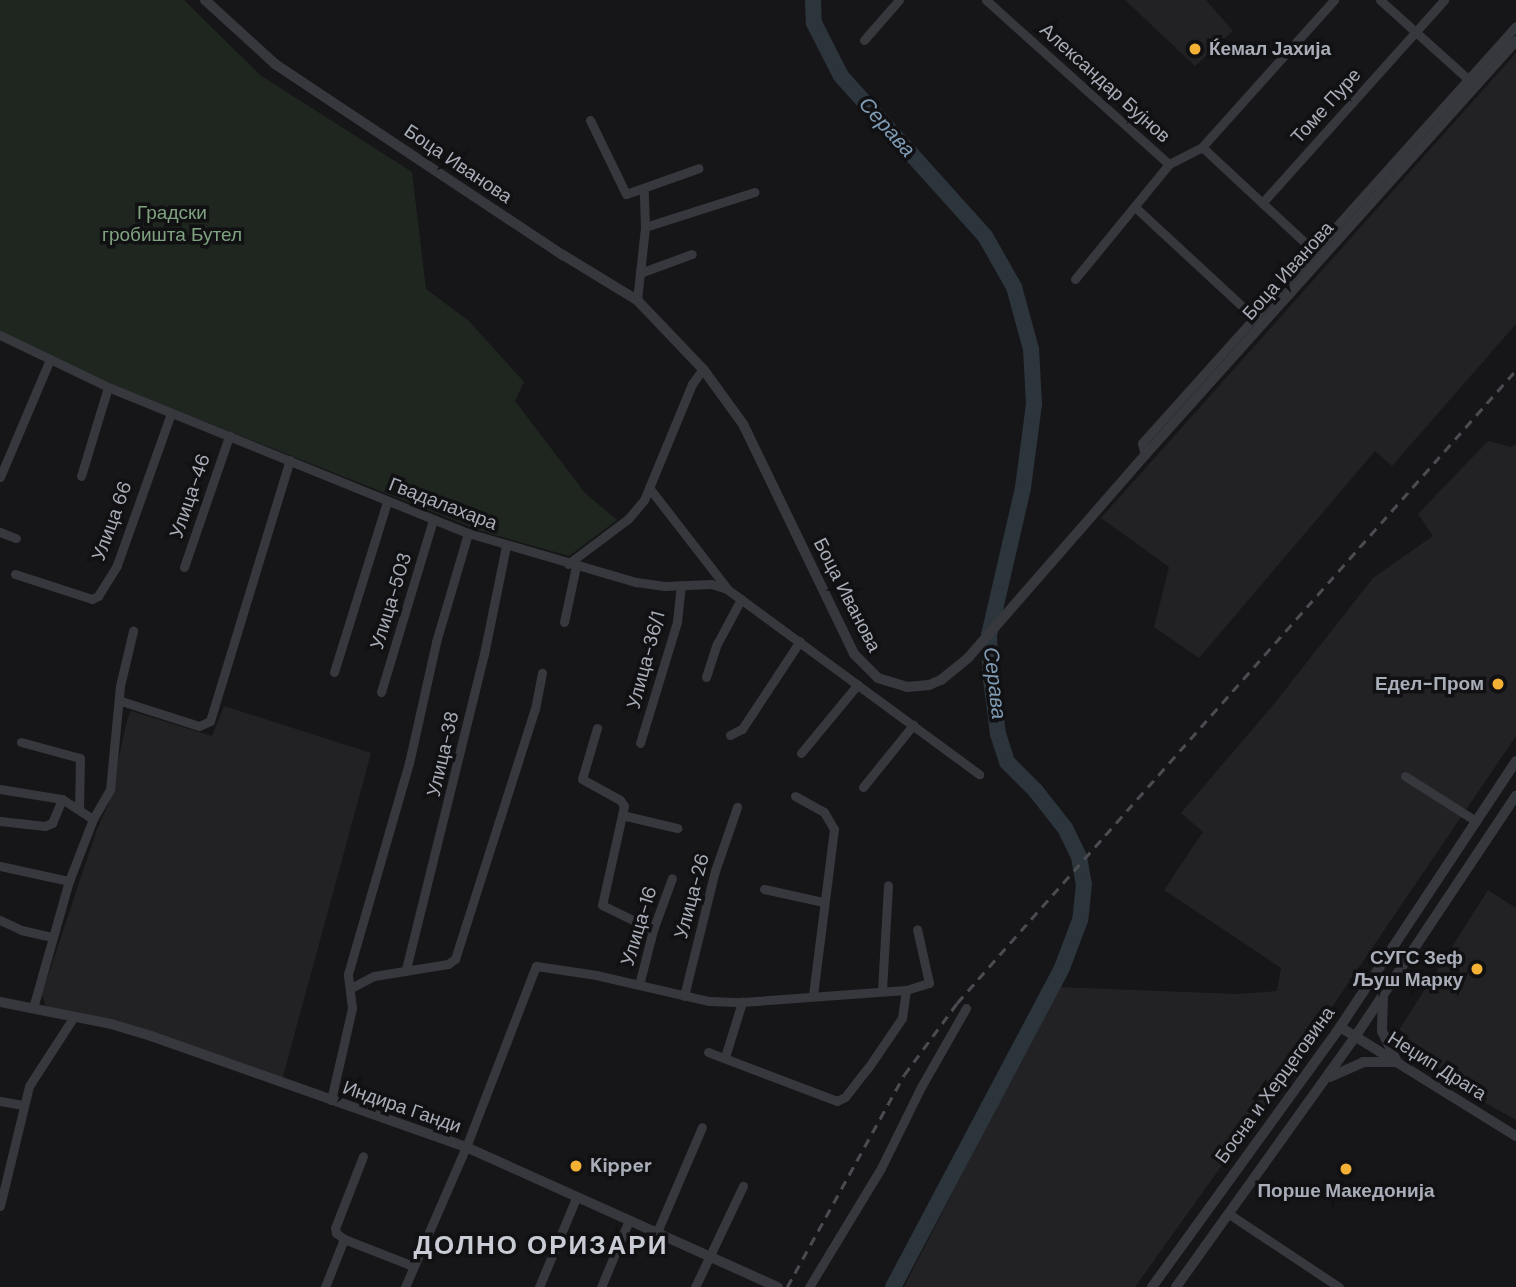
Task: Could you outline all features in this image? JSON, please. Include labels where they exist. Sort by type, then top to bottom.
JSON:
[{"type":"street","name":"Боца Иванова","points":[[205,0],[275,64],[564,256],[637,300],[703,369],[728,401],[754,443],[854,654],[871,673],[897,686],[929,685],[952,673],[968,658],[1423,137],[1516,41]]},
{"type":"street","points":[[864,40],[899,0]]},
{"type":"street","name":"Александар Бујнов","points":[[986,0],[1169,164]]},
{"type":"street","points":[[1076,279],[1169,164],[1202,147],[1334,0]]},
{"type":"street","points":[[1380,0],[1468,79]]},
{"type":"street","name":"Томе Пуре","points":[[1262,203],[1444,0]]},
{"type":"street","points":[[1136,208],[1259,322],[1314,251],[1423,137],[1468,79],[1516,26]]},
{"type":"street","points":[[590,120],[626,194],[699,168]]},
{"type":"street","points":[[1202,147],[1314,251]]},
{"type":"street","points":[[637,300],[645,227],[644,189]]},
{"type":"street","points":[[645,227],[755,192]]},
{"type":"street","points":[[640,273],[692,254]]},
{"type":"street","name":"Гвадалахара","points":[[0,335],[108,387],[468,533],[636,582],[711,584],[727,589],[979,774]]},
{"type":"street","points":[[0,477],[50,359]]},
{"type":"street","points":[[564,622],[572,565],[628,519],[650,489],[685,398],[703,369]]},
{"type":"street","points":[[81,476],[108,387]]},
{"type":"street","name":"Улица 66","points":[[15,574],[92,599],[98,596],[117,565],[171,413]]},
{"type":"street","name":"Улица-46","points":[[184,567],[229,436]]},
{"type":"street","points":[[121,701],[199,726],[210,721],[290,460]]},
{"type":"street","points":[[650,489],[727,589]]},
{"type":"street","points":[[334,672],[387,502]]},
{"type":"street","name":"Улица-503","points":[[382,692],[433,520]]},
{"type":"street","points":[[0,532],[16,538]]},
{"type":"street","points":[[331,1100],[352,1008],[348,974],[409,763],[436,642],[468,533]]},
{"type":"street","name":"Улица-38","points":[[407,969],[481,667],[506,546]]},
{"type":"street","name":"Улица-36/1","points":[[640,743],[677,622],[681,585]]},
{"type":"street","points":[[706,677],[716,644],[741,599]]},
{"type":"street","points":[[33,1008],[69,881],[93,819],[107,797],[112,781],[113,747],[123,671],[133,631]]},
{"type":"street","points":[[730,735],[742,729],[800,641]]},
{"type":"street","points":[[351,988],[374,976],[448,964],[455,959],[530,722],[542,673]]},
{"type":"street","points":[[868,691],[884,681]]},
{"type":"street","points":[[801,753],[858,684]]},
{"type":"street","points":[[863,788],[913,725]]},
{"type":"street","points":[[597,728],[582,779],[622,802],[622,815],[601,905],[653,930]]},
{"type":"street","points":[[21,742],[80,758],[79,809]]},
{"type":"street","name":"Босна и Херцеговина","points":[[1152,1287],[1340,1027],[1516,761]]},
{"type":"street","points":[[1405,776],[1476,821]]},
{"type":"street","points":[[0,789],[62,799],[93,819]]},
{"type":"street","points":[[795,796],[824,812],[834,829],[813,996]]},
{"type":"street","name":"Босна и Херцеговина","points":[[1176,1287],[1326,1079],[1516,796]]},
{"type":"street","points":[[0,821],[45,826],[52,823],[62,799]]},
{"type":"street","name":"Улица-26","points":[[684,996],[715,871],[737,807]]},
{"type":"street","points":[[622,815],[677,828]]},
{"type":"street","points":[[0,866],[69,881]]},
{"type":"street","name":"Улица-16","points":[[639,985],[653,930],[672,877]]},
{"type":"street","points":[[882,990],[888,885]]},
{"type":"street","points":[[764,889],[823,902]]},
{"type":"street","points":[[0,920],[21,930],[51,937]]},
{"type":"street","points":[[405,1287],[466,1147],[536,966],[684,996],[742,1002],[906,990],[929,983],[917,929]]},
{"type":"street","points":[[708,1052],[837,1101],[845,1097],[868,1068],[902,1018],[906,990]]},
{"type":"street","points":[[1326,1079],[1363,1062],[1397,1063],[1382,1031],[1383,995]]},
{"type":"street","name":"Индира Ганди","points":[[0,1002],[111,1024],[151,1036],[466,1147],[778,1287]]},
{"type":"street","points":[[725,1057],[742,1002]]},
{"type":"street","points":[[809,1287],[881,1168],[920,1087],[966,1008]]},
{"type":"street","points":[[0,1206],[3,1179],[23,1105],[35,1076],[73,1018]]},
{"type":"street","name":"Неџип Драга","points":[[1340,1027],[1516,1136]]},
{"type":"street","points":[[0,1101],[23,1105]]},
{"type":"street","points":[[657,1232],[702,1127]]},
{"type":"street","points":[[363,1156],[335,1228],[336,1233],[344,1239],[413,1266]]},
{"type":"street","points":[[695,1287],[743,1186]]},
{"type":"street","points":[[539,1287],[576,1198]]},
{"type":"street","points":[[1229,1214],[1339,1287]]},
{"type":"street","points":[[601,1287],[629,1220]]},
{"type":"street","points":[[325,1287],[344,1239]]},
{"type":"shaded area","name":"Ќемал Јахија","points":[[1125,0],[1206,0],[1233,31],[1195,66]]},
{"type":"shaded area","points":[[1516,53],[1516,324],[1392,466],[1375,451],[1199,658],[1154,627],[1169,567],[1101,518]]},
{"type":"shaded area","points":[[1488,441],[1511,447],[1516,444],[1516,736],[1275,1091],[1135,1287],[904,1287],[1058,987],[1237,994],[1277,991],[1281,968],[1164,890],[1203,832],[1181,813],[1274,704],[1373,578],[1433,536],[1418,514]]},
{"type":"shaded area","points":[[224,706],[371,753],[282,1080],[46,1007],[42,994],[97,829],[109,803],[131,711],[212,736]]},
{"type":"shaded area","name":"СУГС Зеф Љуш Марку","points":[[1488,890],[1516,908],[1516,1120],[1411,1061],[1402,1051],[1399,1030]]},
{"type":"green space","name":"Градски гробишта Бутел","points":[[0,0],[184,0],[260,75],[412,172],[426,289],[469,321],[524,382],[515,401],[585,493],[617,520],[569,556],[481,531],[90,376],[0,331]]},
{"type":"waterway","name":"Серава","points":[[813,0],[814,23],[841,76],[985,236],[1014,287],[1031,349],[1034,404],[1023,488],[989,635],[990,671],[998,734],[1007,762],[1035,790],[1065,828],[1079,857],[1084,884],[1080,920],[1062,968],[893,1287]]},
{"type":"railway","points":[[787,1287],[904,1075],[957,1003],[1516,370]]},
{"type":"place","name":"Ќемал Јахија","points":[[1195,49]]},
{"type":"place","name":"Едел-Пром","points":[[1498,684]]},
{"type":"place","name":"СУГС Зеф Љуш Марку","points":[[1477,969]]},
{"type":"place","name":"Kipper","points":[[576,1166]]},
{"type":"place","name":"Порше Македонија","points":[[1346,1169]]},
{"type":"district","name":"ДОЛНО ОРИЗАРИ","points":[[541,1246]]}]
